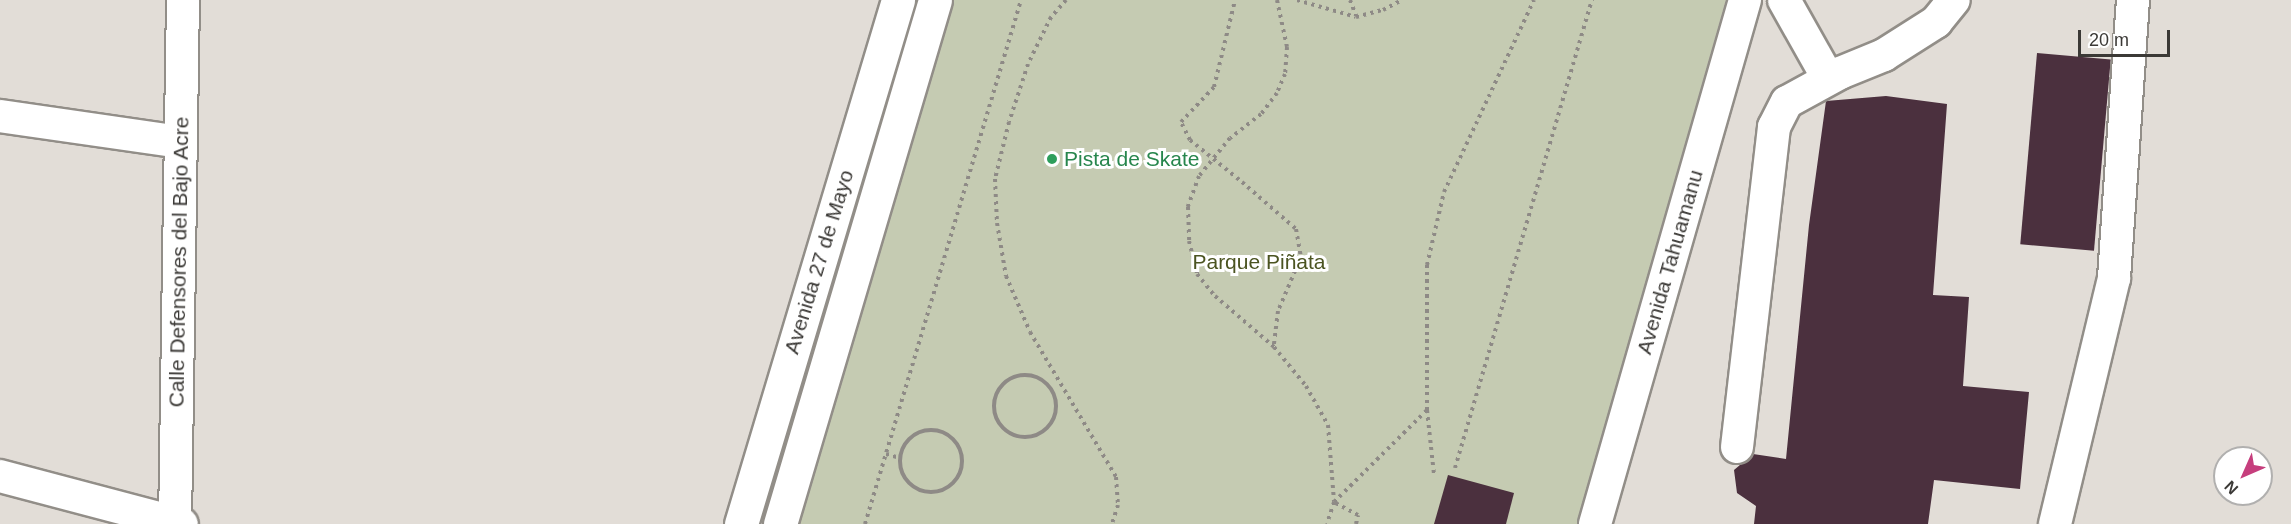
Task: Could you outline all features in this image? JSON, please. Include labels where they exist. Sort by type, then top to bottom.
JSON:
[{"type":"main road","name":"Avenida 27 de Mayo","points":[[741,524],[898,0]]},
{"type":"main road","name":"Avenida 27 de Mayo","points":[[780,524],[935,0]]},
{"type":"street","name":"Calle Defensores del Bajo Acre","points":[[177,523],[183,0]]},
{"type":"street","name":"Avenida Tahuamanu","points":[[1595,524],[1745,0]]},
{"type":"street","points":[[1784,0],[1828,78]]},
{"type":"street","points":[[1737,447],[1774,127],[1787,102],[1828,78],[1884,55],[1936,22],[1954,0]]},
{"type":"street","points":[[2055,524],[2114,278],[2133,0]]},
{"type":"street","points":[[0,116],[180,142]]},
{"type":"street","points":[[0,476],[177,523]]},
{"type":"path","points":[[866,524],[1021,0]]},
{"type":"path","points":[[1066,0],[1052,17],[1028,64],[995,180],[1006,276],[1030,332],[1116,477],[1118,505],[1112,524]]},
{"type":"path","points":[[1235,0],[1215,87],[1181,122],[1190,140],[1296,229],[1301,257],[1278,311],[1274,347]]},
{"type":"path","points":[[1277,0],[1287,47],[1285,74],[1277,93],[1261,114],[1230,138],[1199,176],[1188,207],[1197,274],[1215,296],[1274,347],[1306,386],[1328,425],[1334,502],[1327,524]]},
{"type":"path","points":[[1297,0],[1356,17],[1402,0]]},
{"type":"path","points":[[1350,0],[1356,17]]},
{"type":"path","points":[[1434,474],[1427,411],[1427,265],[1444,192],[1534,0]]},
{"type":"path","points":[[1455,468],[1592,0]]},
{"type":"path","points":[[1030,375],[1040,378],[1054,394],[1055,415],[1043,432],[1023,437],[1013,434],[998,421],[994,402],[997,392],[1010,378],[1030,375]]},
{"type":"path","points":[[1054,394],[1065,391]]},
{"type":"path","points":[[1334,502],[1427,411]]},
{"type":"path","points":[[936,431],[958,446],[961,471],[948,488],[928,493],[910,484],[900,468],[900,458],[902,448],[916,434],[936,431]]},
{"type":"path","points":[[886,454],[900,458]]},
{"type":"path","points":[[1334,502],[1358,515],[1356,524]]},
{"type":"green space","name":"Parque Piñata","points":[[947,0],[1726,0],[1577,524],[787,524]]},
{"type":"building","points":[[2037,53],[2111,59],[2094,251],[2020,244]]},
{"type":"building","points":[[1886,96],[1947,104],[1933,295],[1969,297],[1963,386],[2029,392],[2020,489],[1934,480],[1928,524],[1754,524],[1756,506],[1737,493],[1734,470],[1753,454],[1786,459],[1809,225],[1826,101]]},
{"type":"building","points":[[1448,475],[1514,493],[1506,524],[1434,524]]},
{"type":"place","name":"Pista de Skate","points":[[1052,159]]}]
